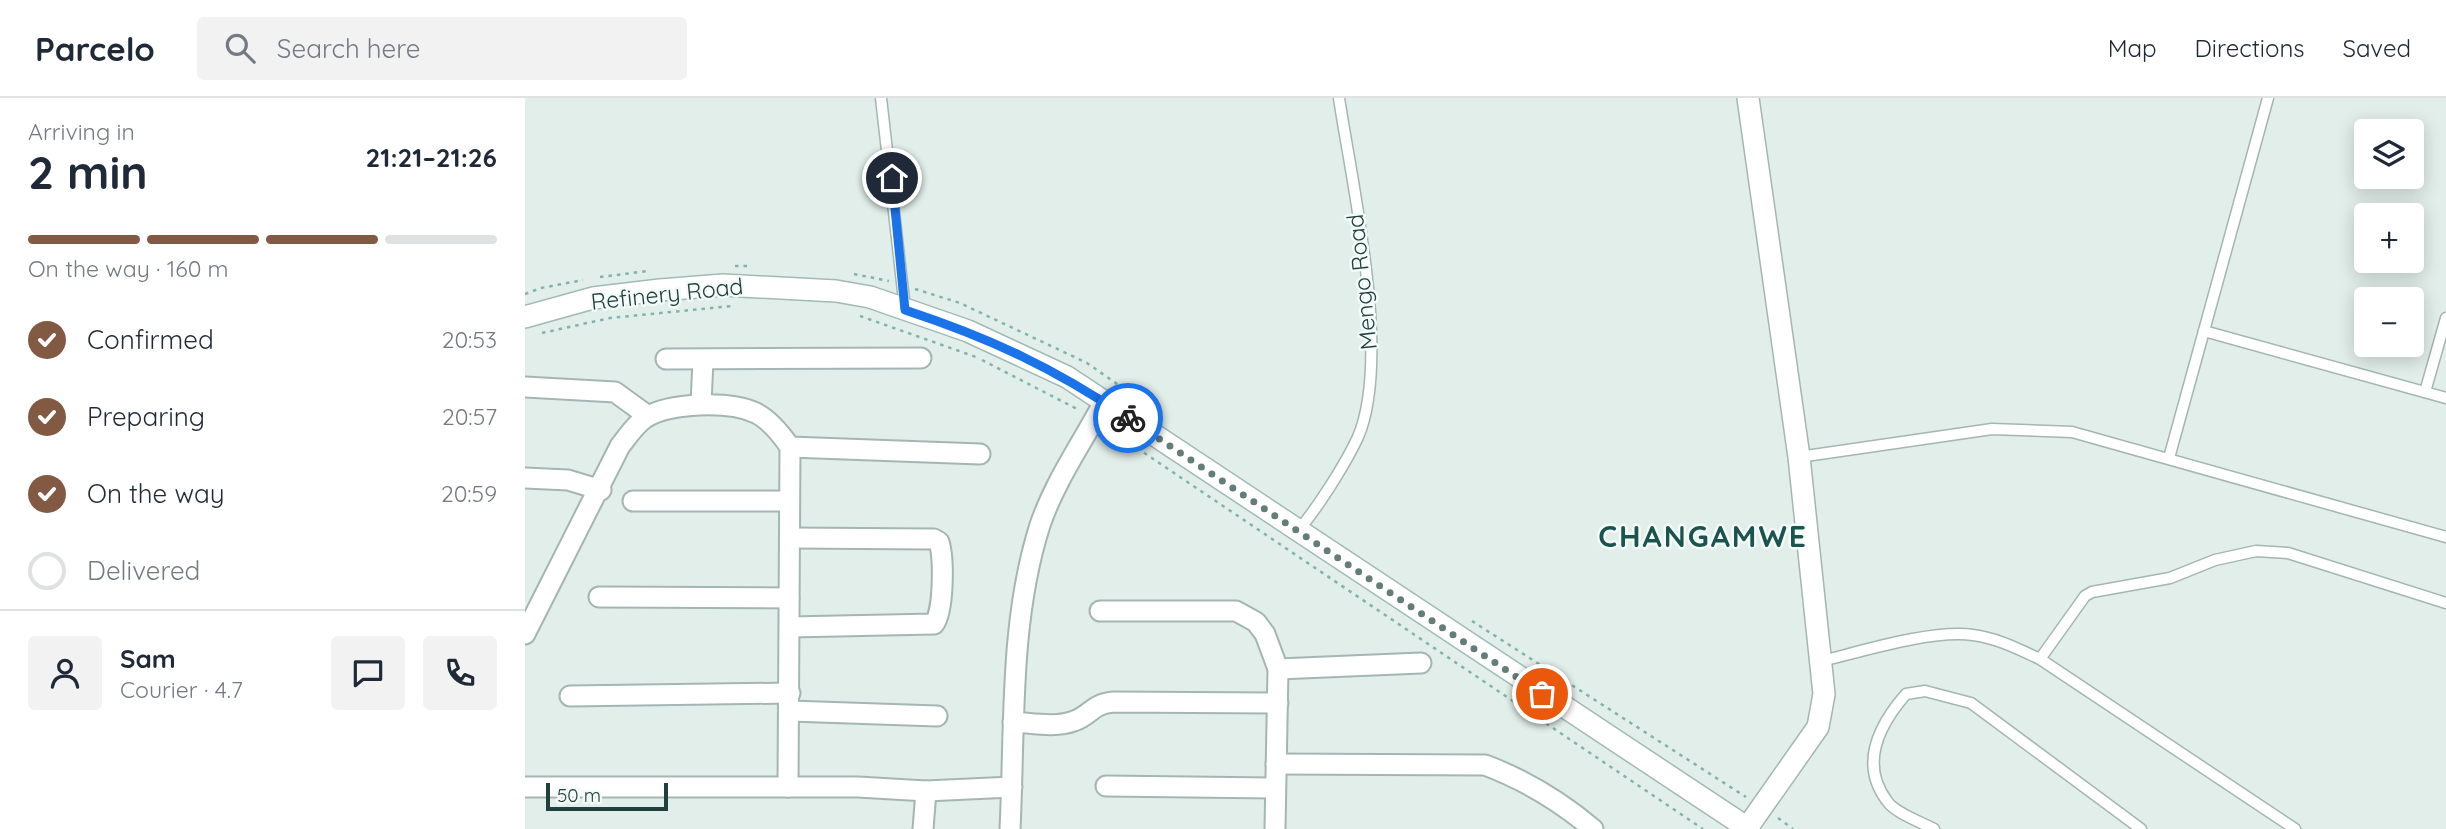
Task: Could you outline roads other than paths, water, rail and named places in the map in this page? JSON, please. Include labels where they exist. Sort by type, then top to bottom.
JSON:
[{"type":"main road","points":[[1748,98],[1799,457],[1824,694],[1818,727],[1748,828]]},
{"type":"main road","name":"Refinery Road","points":[[525,317],[593,298],[723,285],[836,291],[870,297],[1020,353],[1067,377],[1099,410],[1298,532],[1748,828]]},
{"type":"street","points":[[666,359],[921,358]]},
{"type":"street","points":[[701,404],[703,360]]},
{"type":"street","points":[[525,387],[615,392],[648,416]]},
{"type":"street","points":[[525,634],[601,490],[620,446],[633,428],[648,416],[701,404],[757,414],[777,430],[790,447],[788,787]]},
{"type":"street","points":[[1010,829],[1013,722],[1030,561],[1050,498],[1099,410]]},
{"type":"street","points":[[790,447],[981,454]]},
{"type":"street","points":[[525,478],[568,480],[601,490]]},
{"type":"street","points":[[633,501],[788,501]]},
{"type":"street","points":[[790,538],[934,539],[939,542],[942,561],[941,606],[934,624],[790,627]]},
{"type":"street","points":[[599,597],[789,598]]},
{"type":"street","points":[[1100,611],[1236,611],[1256,622],[1265,634],[1278,670],[1275,829]]},
{"type":"street","points":[[1278,670],[1421,663]]},
{"type":"street","points":[[570,696],[790,702],[937,716]]},
{"type":"street","points":[[1013,722],[1061,724],[1075,721],[1101,704],[1113,702],[1277,704]]},
{"type":"street","points":[[1276,764],[1485,765],[1514,776],[1544,793],[1593,829]]},
{"type":"street","points":[[525,787],[788,787],[926,791],[1012,786]]},
{"type":"street","points":[[1106,786],[1275,788]]},
{"type":"street","points":[[923,829],[926,791]]},
{"type":"lane","points":[[881,98],[905,310]]},
{"type":"lane","name":"Mengo Road","points":[[1298,532],[1316,509],[1358,436],[1371,375],[1366,284],[1339,98]]},
{"type":"lane","points":[[2169,458],[2268,98]]},
{"type":"lane","points":[[2425,392],[2446,318]]},
{"type":"lane","points":[[2204,331],[2446,398]]},
{"type":"lane","points":[[1799,457],[1927,436],[2022,428],[2072,432],[2446,537]]},
{"type":"lane","points":[[2040,659],[2085,596],[2092,592],[2170,579],[2215,560],[2256,551],[2288,553],[2446,603]]},
{"type":"lane","points":[[1822,661],[1884,646],[1971,634],[2000,641],[2040,659],[2295,829]]},
{"type":"lane","points":[[1934,829],[1888,803],[1872,769],[1872,755],[1894,708],[1906,694],[1925,691],[1971,704],[2141,829]]},
{"type":"district","name":"CHANGAMWE","points":[[1703,537]]}]
